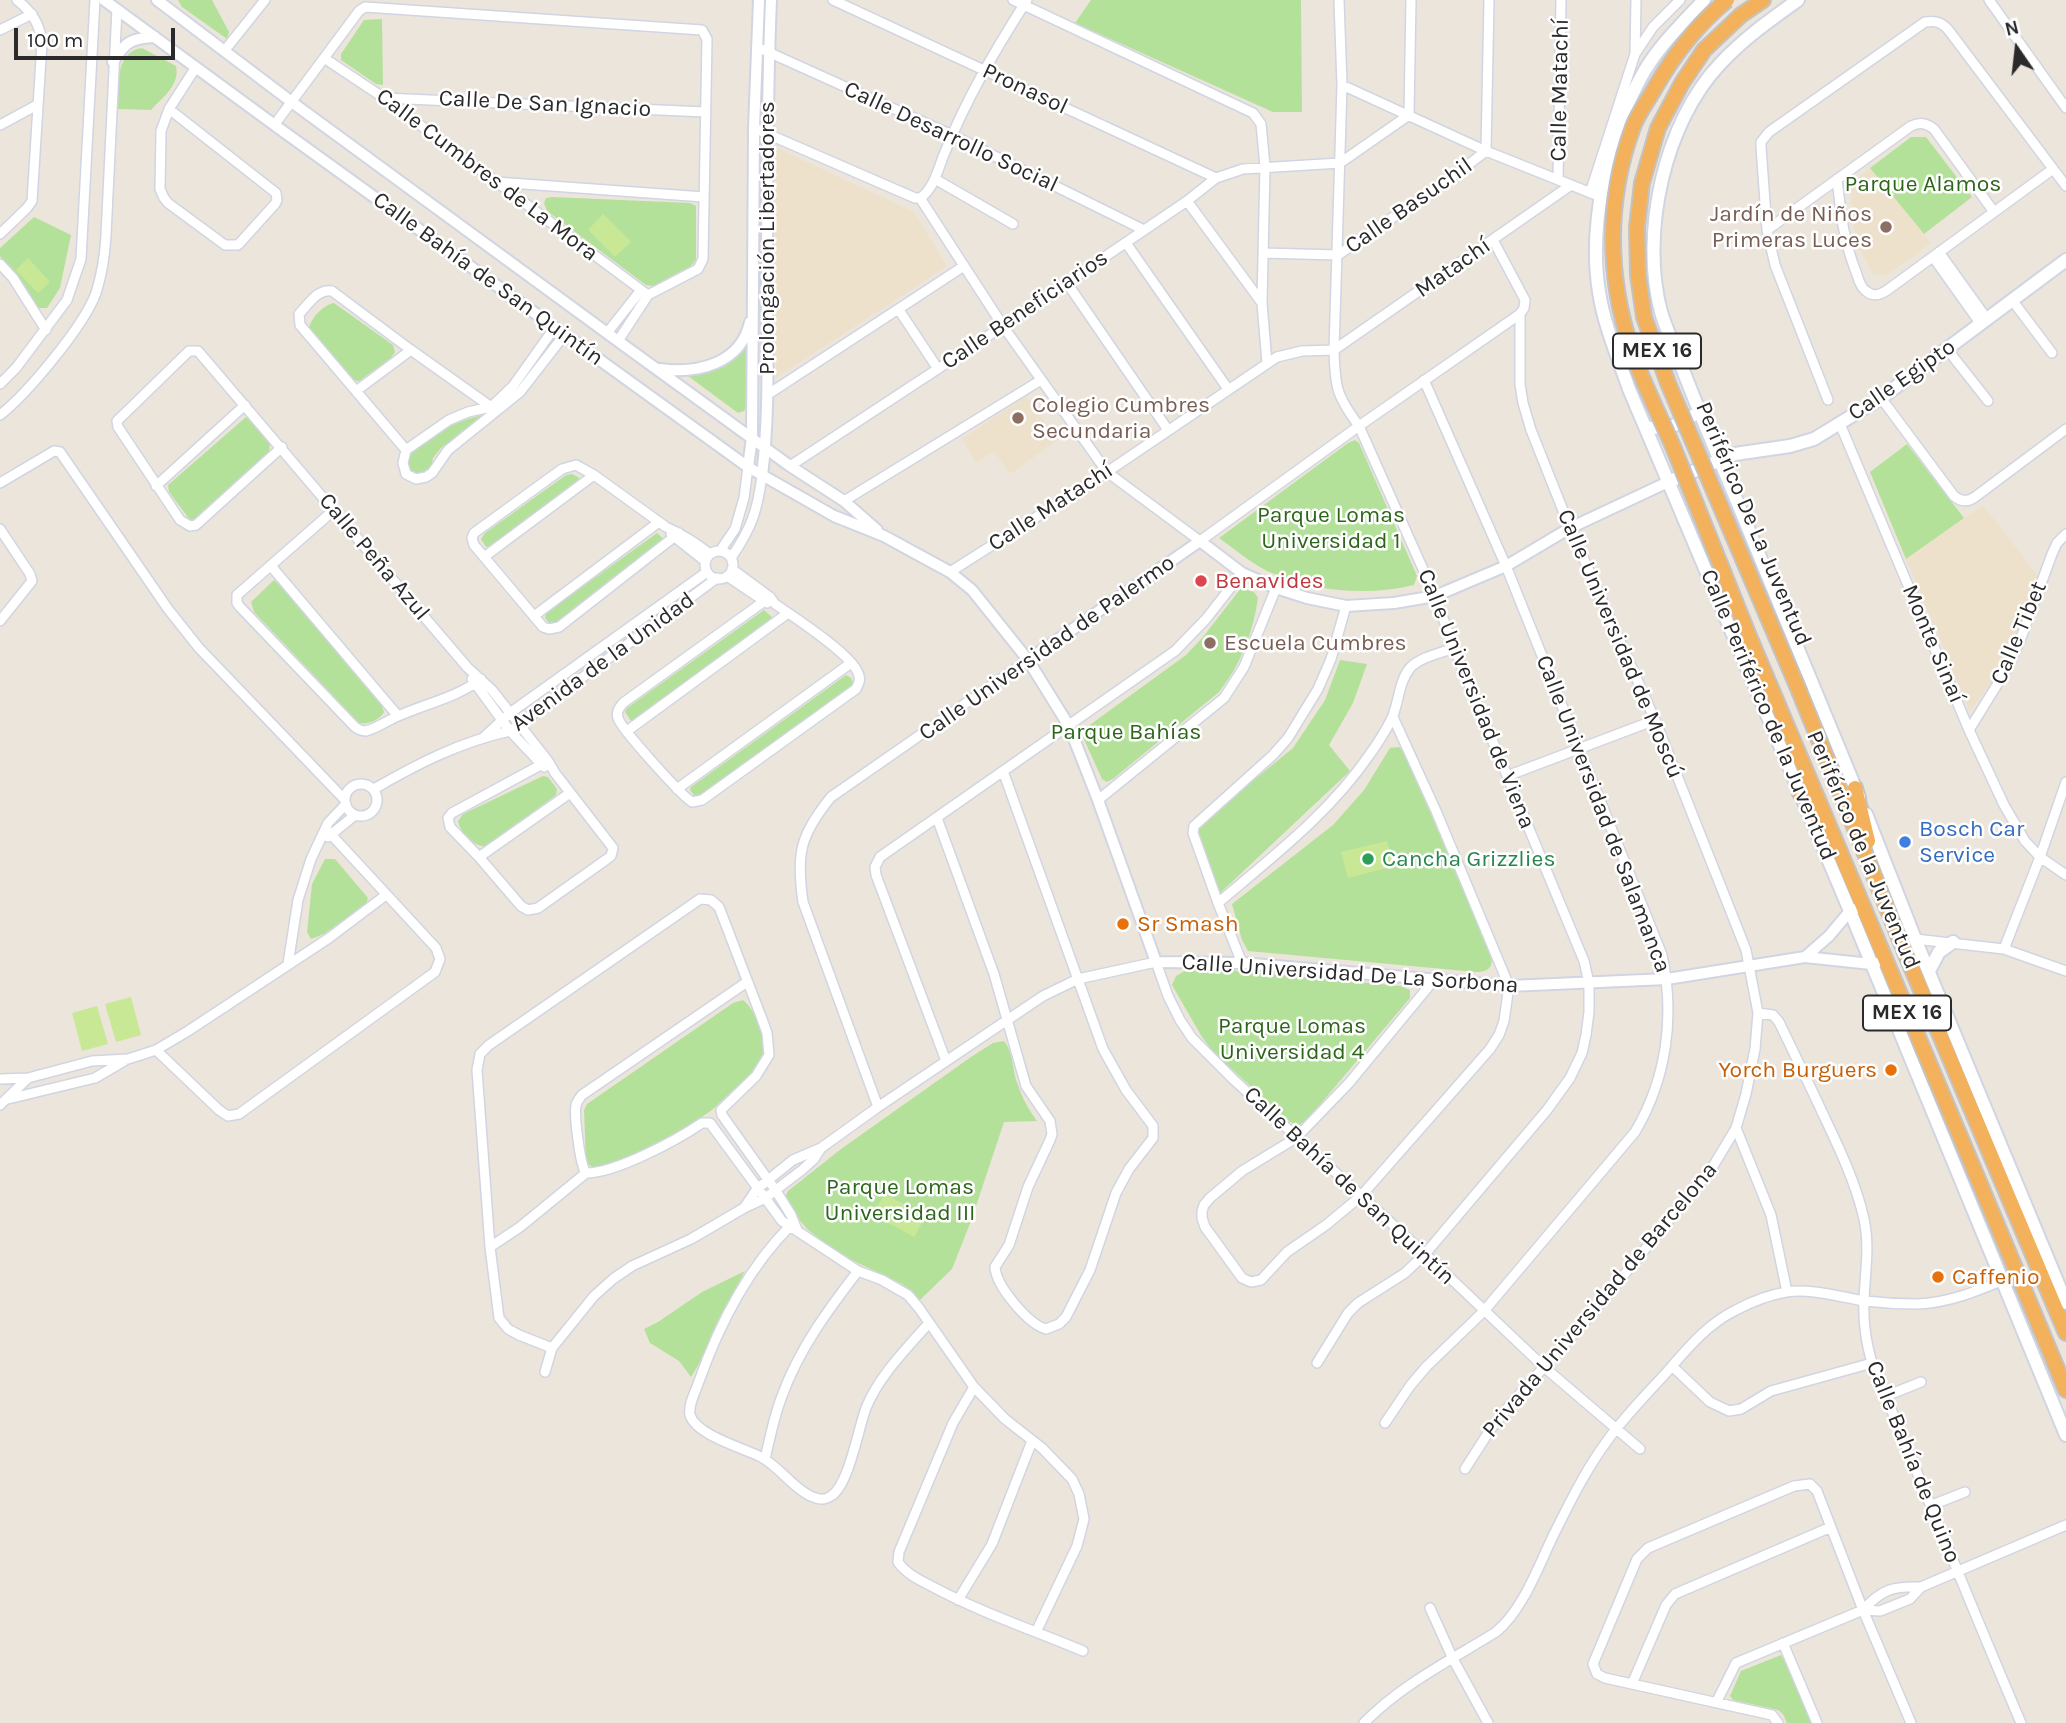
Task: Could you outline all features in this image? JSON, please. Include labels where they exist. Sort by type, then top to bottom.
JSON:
[{"type":"highway","name":"Periférico De La Juventud","points":[[1727,0],[1712,12],[1685,42],[1662,75],[1634,125],[1619,171],[1613,211],[1613,266],[1632,351],[1749,636]]},
{"type":"highway","name":"Periférico De La Juventud","points":[[1763,0],[1741,15],[1704,50],[1682,83],[1658,128],[1642,183],[1637,227],[1638,275],[1644,317],[1668,383],[1800,693]]},
{"type":"highway","name":"Periférico de la Juventud","points":[[1749,636],[1835,844],[1856,909],[1878,962],[2018,1274],[2066,1390]]},
{"type":"highway","name":"Periférico de la Juventud","points":[[1800,693],[2066,1333]]},
{"type":"highway","points":[[1855,788],[1880,890]]},
{"type":"highway","points":[[1800,793],[1835,844]]},
{"type":"main road","name":"Calle Periférico de la Juventud","points":[[1704,0],[1664,43],[1640,78],[1620,124],[1595,195],[1599,290],[1606,324],[1629,389],[1800,793],[1856,909]]},
{"type":"main road","points":[[1798,0],[1751,33],[1718,65],[1683,119],[1664,170],[1656,210],[1655,283],[1662,314],[1698,410],[2066,1303]]},
{"type":"main road","name":"Calle Egipto","points":[[1668,482],[1735,454],[1814,439],[1881,398],[2066,260]]},
{"type":"main road","points":[[1646,428],[1663,429],[1678,424],[1698,410]]},
{"type":"main road","points":[[1683,514],[1692,502],[1710,494],[1726,492],[1734,495]]},
{"type":"main road","points":[[1929,971],[1939,952],[1953,942]]},
{"type":"main road","points":[[1878,962],[2066,1435]]},
{"type":"street","points":[[0,234],[32,201],[41,29],[32,14],[17,0]]},
{"type":"street","points":[[0,384],[16,368],[67,300],[81,259],[95,0]]},
{"type":"street","name":"Calle Bahía de San Quintín","points":[[104,0],[118,4],[155,37],[748,467],[834,516],[884,536],[950,572],[972,590],[1028,660],[1069,726],[1168,996],[1192,1038],[1544,1367],[1640,1449]]},
{"type":"street","name":"Calle Bahía de San Quintín","points":[[156,0],[607,333],[790,466],[844,501],[884,536]]},
{"type":"street","points":[[169,0],[179,18]]},
{"type":"street","points":[[225,50],[265,0]]},
{"type":"street","name":"Prolongación Libertadores","points":[[748,467],[752,438],[754,128],[759,0]]},
{"type":"street","name":"Prolongación Libertadores","points":[[762,476],[767,395],[767,134],[771,0]]},
{"type":"street","name":"Pronasol","points":[[834,0],[1216,178]]},
{"type":"street","points":[[1013,0],[1026,3],[1253,113],[1261,124],[1265,166],[1262,303],[1267,363]]},
{"type":"street","name":"Calle Universidad de Viena","points":[[1317,1363],[1358,1303],[1405,1273],[1424,1254],[1548,1110],[1570,1078],[1582,1053],[1586,1035],[1589,983],[1584,961],[1434,596],[1359,426],[1343,404],[1335,383],[1342,85],[1339,0]]},
{"type":"street","points":[[1409,115],[1411,0]]},
{"type":"street","name":"Calle Basuchil","points":[[1263,253],[1338,255],[1459,173],[1486,151],[1489,0]]},
{"type":"street","name":"Calle Matachí","points":[[1558,180],[1561,0]]},
{"type":"street","points":[[1342,85],[1486,151],[1595,195],[1635,54],[1636,0]]},
{"type":"street","points":[[1635,54],[1653,27],[1680,0]]},
{"type":"street","points":[[1989,0],[2066,108]]},
{"type":"street","points":[[754,128],[920,198],[927,193],[934,179],[984,69],[1026,3]]},
{"type":"street","points":[[0,415],[14,404],[46,367],[76,327],[95,295],[104,261],[118,4]]},
{"type":"street","points":[[275,124],[359,11],[369,7],[699,29],[707,39],[703,259],[701,265],[644,293],[607,333]]},
{"type":"street","points":[[0,30],[32,14]]},
{"type":"street","points":[[1828,400],[1775,265],[1767,230],[1761,147],[1764,137],[1925,22],[1933,21],[1945,26],[2066,186]]},
{"type":"street","points":[[114,62],[128,42],[155,37]]},
{"type":"street","name":"Calle Desarrollo Social","points":[[757,47],[952,135],[1144,230]]},
{"type":"street","name":"Calle Cumbres de La Mora","points":[[324,58],[384,98],[644,293]]},
{"type":"street","points":[[169,109],[276,193],[275,204],[238,245],[225,245],[161,194],[161,131],[169,109],[196,67]]},
{"type":"street","name":"Calle De San Ignacio","points":[[384,98],[706,112]]},
{"type":"street","points":[[0,125],[37,105]]},
{"type":"street","points":[[1340,163],[1409,115]]},
{"type":"street","points":[[1767,230],[1911,126],[1924,123],[1934,129],[1994,212]]},
{"type":"street","name":"Calle Beneficiarios","points":[[790,466],[1067,283],[1216,178],[1243,169],[1265,166],[1340,163]]},
{"type":"street","points":[[1837,179],[1842,230],[1848,252],[1862,287],[1875,295],[2053,169]]},
{"type":"street","points":[[934,179],[1013,224]]},
{"type":"street","points":[[496,182],[704,197]]},
{"type":"street","name":"Matachí","points":[[1334,350],[1571,185]]},
{"type":"street","points":[[920,198],[1003,326],[1107,472],[1242,573],[1276,588],[1346,606],[1394,603],[1434,596],[1506,566],[1570,528],[1668,482]]},
{"type":"street","points":[[1187,201],[1262,303]]},
{"type":"street","points":[[1493,240],[1525,300],[1520,314]]},
{"type":"street","points":[[1126,243],[1228,389]]},
{"type":"street","points":[[1936,254],[1983,321]]},
{"type":"street","points":[[0,264],[13,278],[46,330]]},
{"type":"street","points":[[767,395],[964,266]]},
{"type":"street","points":[[1067,283],[1168,430]]},
{"type":"street","points":[[406,450],[298,322],[299,314],[321,292],[332,291],[494,409]]},
{"type":"street","points":[[618,341],[644,293]]},
{"type":"street","points":[[2012,300],[2052,353]]},
{"type":"street","points":[[657,369],[689,371],[723,361],[738,348],[748,331],[753,309],[767,308]]},
{"type":"street","points":[[899,310],[938,369]]},
{"type":"street","name":"Calle Universidad de Palermo","points":[[878,1107],[803,902],[799,871],[801,851],[815,817],[831,797],[1200,541],[1520,314]]},
{"type":"street","name":"Calle Universidad de Moscú","points":[[1520,314],[1520,384],[1523,403],[1539,451],[1655,720],[1751,967]]},
{"type":"street","points":[[555,327],[494,409],[468,412],[449,420],[406,450],[403,463],[406,474],[416,479],[426,477],[448,450],[527,384],[565,334]]},
{"type":"street","points":[[1947,349],[1988,401]]},
{"type":"street","points":[[356,391],[411,350]]},
{"type":"street","name":"Calle Matachí","points":[[950,572],[1107,472],[1267,363],[1288,353],[1334,350]]},
{"type":"street","name":"Calle Peña Azul","points":[[282,447],[196,525],[190,526],[183,523],[156,486],[118,428],[117,421],[189,351],[200,352],[282,447],[478,682]]},
{"type":"street","points":[[844,501],[1041,380]]},
{"type":"street","name":"Calle Universidad de Salamanca","points":[[1385,1423],[1410,1386],[1436,1355],[1484,1311],[1635,1132],[1648,1110],[1661,1069],[1668,1030],[1667,979],[1662,955],[1506,566],[1424,380]]},
{"type":"street","points":[[1881,398],[1954,496],[1961,500],[1975,497],[2066,431]]},
{"type":"street","points":[[156,486],[245,405]]},
{"type":"street","name":"Monte Sinaí","points":[[1840,424],[1969,730],[2016,827],[2040,857],[2066,875]]},
{"type":"street","points":[[0,483],[54,451],[60,452],[168,609],[199,648],[345,802],[348,809],[355,815],[366,816],[375,809],[378,799],[374,789],[366,784],[356,785],[348,790],[345,802],[332,818],[329,832]]},
{"type":"street","points":[[677,535],[559,627],[552,629],[545,629],[474,545],[472,538],[474,533],[562,469],[576,465],[594,475],[663,524],[711,560],[731,558]]},
{"type":"street","name":"Avenida de la Unidad","points":[[484,737],[501,720],[556,681],[711,560],[735,529],[744,498],[748,467]]},
{"type":"street","points":[[484,557],[594,475]]},
{"type":"street","points":[[726,575],[731,558],[748,533],[759,502],[762,476]]},
{"type":"street","points":[[334,510],[237,595],[240,607],[355,727],[361,730],[368,730],[478,682]]},
{"type":"street","points":[[534,616],[663,524]]},
{"type":"street","points":[[0,530],[30,574],[32,582],[0,621]]},
{"type":"street","name":"Calle Tibet","points":[[1969,730],[2008,667],[2052,554],[2057,543],[2066,534]]},
{"type":"street","points":[[711,560],[713,578],[726,575],[770,601],[788,613],[852,663],[860,680],[856,689],[698,802],[688,800],[627,731],[617,714],[623,703],[770,601]]},
{"type":"street","points":[[271,566],[398,716]]},
{"type":"street","points":[[946,1061],[876,875],[875,867],[880,856],[1174,651],[1206,619],[1242,573]]},
{"type":"street","name":"Avenida de la Unidad","points":[[374,789],[442,752],[510,731],[726,575]]},
{"type":"street","points":[[1098,800],[1224,698],[1244,667],[1276,588]]},
{"type":"street","points":[[1242,963],[1193,833],[1195,823],[1273,755],[1288,738],[1318,689],[1331,659],[1346,606]]},
{"type":"street","points":[[627,731],[788,613]]},
{"type":"street","points":[[1218,903],[1300,834],[1326,809],[1364,763],[1393,717],[1409,670],[1418,662],[1454,648]]},
{"type":"street","points":[[677,789],[852,663]]},
{"type":"street","points":[[556,681],[565,692]]},
{"type":"street","points":[[478,682],[510,713],[545,763]]},
{"type":"street","points":[[478,682],[501,720],[510,731],[545,763],[555,773],[613,848],[611,856],[588,873],[538,908],[528,910],[521,906],[448,822],[450,816],[545,763]]},
{"type":"street","points":[[1393,717],[1436,811],[1509,986],[1504,1021],[1490,1049],[1361,1196],[1326,1226],[1287,1252],[1265,1276],[1256,1282],[1242,1278],[1205,1227],[1202,1218],[1204,1205],[1242,1171],[1296,1138],[1349,1083],[1434,980]]},
{"type":"street","points":[[1507,776],[1655,720]]},
{"type":"street","points":[[937,818],[994,974],[1027,1086],[1050,1121],[1052,1134],[1028,1187],[1009,1245],[995,1267],[1003,1288],[1032,1322],[1046,1329],[1066,1317],[1090,1270],[1116,1193],[1154,1134],[1153,1126],[1126,1090],[1103,1049],[1003,771]]},
{"type":"street","points":[[2004,949],[2066,782]]},
{"type":"street","points":[[479,857],[570,793]]},
{"type":"street","points":[[288,964],[298,900],[311,859],[329,832],[355,815]]},
{"type":"street","points":[[156,1050],[219,1110],[228,1116],[239,1114],[435,972],[440,960],[436,948],[329,832]]},
{"type":"street","points":[[4,1102],[95,1078],[128,1059],[156,1050],[329,938],[386,895]]},
{"type":"street","points":[[552,1348],[508,1329],[499,1318],[490,1247],[477,1070],[480,1054],[489,1045],[700,899],[710,900],[719,907],[767,1033],[769,1055],[756,1076],[721,1110],[723,1118],[776,1191],[794,1226]]},
{"type":"street","points":[[1805,957],[1856,909]]},
{"type":"street","points":[[1915,939],[2004,949],[2066,971]]},
{"type":"street","name":"Calle Universidad De La Sorbona","points":[[744,1208],[757,1189],[797,1157],[821,1148],[1043,996],[1078,979],[1156,962],[1242,963],[1509,986],[1667,979],[1805,957],[1878,962]]},
{"type":"street","name":"Privada Universidad de Barcelona","points":[[1465,1469],[1490,1430],[1704,1178],[1736,1128],[1755,1049],[1758,1013],[1751,967]]},
{"type":"street","points":[[586,1173],[580,1158],[576,1106],[582,1095],[747,982]]},
{"type":"street","name":"Calle Bahía de Quino","points":[[1758,1013],[1773,1015],[1779,1022],[1839,1149],[1856,1193],[1864,1220],[1867,1246],[1868,1268],[1864,1301],[1866,1345],[2021,1723]]},
{"type":"street","points":[[0,1079],[28,1078],[92,1061],[128,1059]]},
{"type":"street","points":[[4,1102],[28,1078]]},
{"type":"street","points":[[490,1247],[520,1227],[586,1173],[600,1172],[649,1153],[671,1143],[702,1123],[710,1123],[764,1199],[794,1226],[858,1272],[881,1280],[908,1295],[974,1387],[1005,1419],[1042,1448],[1072,1479],[1079,1494],[1084,1520],[1077,1546],[1035,1632]]},
{"type":"street","points":[[1736,1128],[1771,1215],[1787,1292]]},
{"type":"street","name":"Calle Universidad De La Sorbona","points":[[545,1372],[552,1348],[594,1296],[613,1279],[632,1266],[691,1239],[764,1199],[814,1158],[821,1148]]},
{"type":"street","points":[[794,1226],[769,1249],[731,1310],[705,1365],[690,1408],[694,1423],[703,1431],[765,1459],[813,1497],[823,1499],[835,1493],[843,1479],[866,1409],[876,1389],[929,1323]]},
{"type":"street","points":[[765,1459],[781,1397],[794,1367],[817,1327],[858,1272]]},
{"type":"street","points":[[1364,1723],[1407,1686],[1496,1632],[1513,1615],[1581,1481],[1616,1430],[1696,1339],[1716,1321],[1759,1300],[1787,1292],[1897,1304],[1937,1302],[1985,1288],[2018,1274]]},
{"type":"street","points":[[1672,1366],[1710,1402],[1730,1411],[1741,1409],[1772,1391],[1872,1363]]},
{"type":"street","points":[[1886,1396],[1921,1382]]},
{"type":"street","points":[[974,1387],[945,1440],[897,1559],[902,1569],[958,1600],[1083,1651]]},
{"type":"street","points":[[958,1600],[992,1544],[1032,1441]]},
{"type":"street","points":[[1779,1723],[1772,1715],[1600,1676],[1594,1670],[1593,1664],[1637,1559],[1648,1548],[1806,1483],[1817,1491],[1911,1723]]},
{"type":"street","points":[[1932,1505],[1965,1492]]},
{"type":"street","points":[[1716,1703],[1736,1663],[1863,1610],[1880,1611],[1909,1599],[1921,1587],[2066,1525]]},
{"type":"street","points":[[1632,1684],[1666,1605],[1675,1594],[1831,1527]]},
{"type":"street","points":[[1863,1610],[1875,1596],[1892,1588],[1921,1587]]},
{"type":"street","points":[[1430,1608],[1453,1659],[1488,1723]]},
{"type":"street","points":[[1783,1643],[1817,1723]]},
{"type":"shaded area","points":[[775,147],[914,212],[947,266],[776,378]]},
{"type":"shaded area","name":"Jardín de Niños Primeras Luces","points":[[1870,168],[1931,243],[1887,275],[1873,274],[1857,243],[1852,220],[1851,184]]},
{"type":"shaded area","name":"Colegio Cumbres Secundaria","points":[[1026,396],[1058,440],[1010,474],[994,451],[976,463],[962,439]]},
{"type":"shaded area","points":[[1983,505],[2038,576],[2007,660],[1970,711],[1906,559]]},
{"type":"green space","points":[[178,0],[212,0],[229,32],[227,39],[182,7]]},
{"type":"green space","points":[[1091,0],[1301,0],[1302,112],[1273,112],[1075,23]]},
{"type":"green space","points":[[382,19],[383,85],[376,84],[341,60],[341,54],[364,20]]},
{"type":"green space","points":[[142,48],[176,66],[176,79],[170,90],[151,110],[118,109],[122,63],[133,51]]},
{"type":"green space","name":"Parque Alamos","points":[[1911,137],[1926,137],[1972,197],[1924,234],[1870,168]]},
{"type":"green space","points":[[546,198],[690,203],[696,206],[696,260],[691,266],[653,286],[646,285],[547,211],[544,203]]},
{"type":"green space","points":[[603,214],[631,242],[615,257],[588,230]]},
{"type":"green space","points":[[34,217],[71,235],[60,288],[47,308],[38,308],[0,256],[0,248]]},
{"type":"green space","points":[[28,258],[50,282],[38,293],[16,270]]},
{"type":"green space","points":[[334,303],[393,345],[395,352],[391,358],[359,381],[353,380],[309,328],[319,312]]},
{"type":"green space","points":[[748,343],[747,405],[744,411],[738,413],[688,376],[722,367],[736,357]]},
{"type":"green space","points":[[484,415],[441,448],[433,458],[431,468],[424,474],[413,475],[407,470],[406,458],[433,436],[452,425]]},
{"type":"green space","points":[[246,417],[270,443],[269,452],[198,519],[190,520],[169,492],[168,485]]},
{"type":"green space","name":"Parque Lomas Universidad 1","points":[[1355,440],[1359,443],[1417,576],[1414,585],[1361,591],[1308,585],[1267,571],[1219,538],[1348,443]]},
{"type":"green space","points":[[1907,444],[1964,518],[1906,559],[1870,472]]},
{"type":"green space","points":[[572,474],[580,480],[575,485],[486,547],[481,539],[485,533],[566,475]]},
{"type":"green space","points":[[657,533],[665,543],[554,624],[545,618],[546,613]]},
{"type":"green space","points":[[274,580],[382,706],[384,712],[379,717],[370,723],[359,723],[254,612],[251,602]]},
{"type":"green space","name":"Parque Bahías","points":[[1241,588],[1254,592],[1258,598],[1253,624],[1234,670],[1219,692],[1114,778],[1107,782],[1102,779],[1082,735],[1087,727],[1186,655]]},
{"type":"green space","points":[[764,610],[773,621],[631,721],[625,712],[627,708]]},
{"type":"green space","points":[[1340,660],[1367,664],[1353,703],[1329,745],[1350,771],[1219,894],[1198,834],[1201,823],[1293,748],[1325,700]]},
{"type":"green space","points":[[846,675],[854,684],[852,689],[697,799],[690,790],[691,787]]},
{"type":"green space","points":[[1399,747],[1404,751],[1491,955],[1492,963],[1489,968],[1476,972],[1248,951],[1242,940],[1232,904],[1333,825],[1364,790],[1390,748]]},
{"type":"green space","points":[[543,776],[548,777],[557,789],[556,795],[486,847],[476,844],[464,834],[458,821],[463,814]]},
{"type":"green space","name":"Cancha Grizzlies","points":[[1387,841],[1394,866],[1348,878],[1341,852]]},
{"type":"green space","points":[[325,859],[335,859],[368,898],[366,904],[324,934],[311,939],[307,932],[312,884]]},
{"type":"green space","name":"Parque Lomas Universidad 4","points":[[1188,969],[1228,970],[1401,986],[1410,990],[1410,998],[1307,1120],[1299,1125],[1290,1122],[1214,1053],[1202,1037],[1172,985],[1176,976]]},
{"type":"green space","points":[[131,997],[141,1035],[116,1042],[105,1004]]},
{"type":"green space","points":[[743,1000],[756,1018],[768,1053],[763,1062],[712,1110],[655,1146],[596,1169],[586,1163],[584,1110],[587,1104],[733,1003]]},
{"type":"green space","points":[[97,1006],[108,1044],[82,1051],[72,1013]]},
{"type":"green space","name":"Parque Lomas Universidad III","points":[[1004,1041],[1010,1051],[1022,1095],[1037,1121],[1004,1122],[952,1269],[920,1300],[902,1284],[835,1252],[807,1229],[791,1210],[785,1197],[788,1191],[841,1149],[971,1057],[993,1043]]},
{"type":"green space","points":[[885,1194],[926,1216],[914,1237],[872,1214]]},
{"type":"green space","points":[[745,1271],[691,1377],[679,1361],[650,1343],[644,1329],[702,1292]]},
{"type":"green space","points":[[1781,1655],[1811,1723],[1787,1723],[1778,1710],[1733,1700],[1730,1696],[1741,1671]]},
{"type":"place","name":"Jardín de Niños Primeras Luces","points":[[1886,227]]},
{"type":"place","name":"Colegio Cumbres Secundaria","points":[[1018,418]]},
{"type":"place","name":"Benavides","points":[[1201,581]]},
{"type":"place","name":"Escuela Cumbres","points":[[1210,643]]},
{"type":"place","name":"Bosch Car Service","points":[[1905,842]]},
{"type":"place","name":"Cancha Grizzlies","points":[[1368,859]]},
{"type":"place","name":"Sr Smash","points":[[1123,924]]},
{"type":"place","name":"Yorch Burguers","points":[[1891,1070]]},
{"type":"place","name":"Caffenio","points":[[1938,1277]]}]
